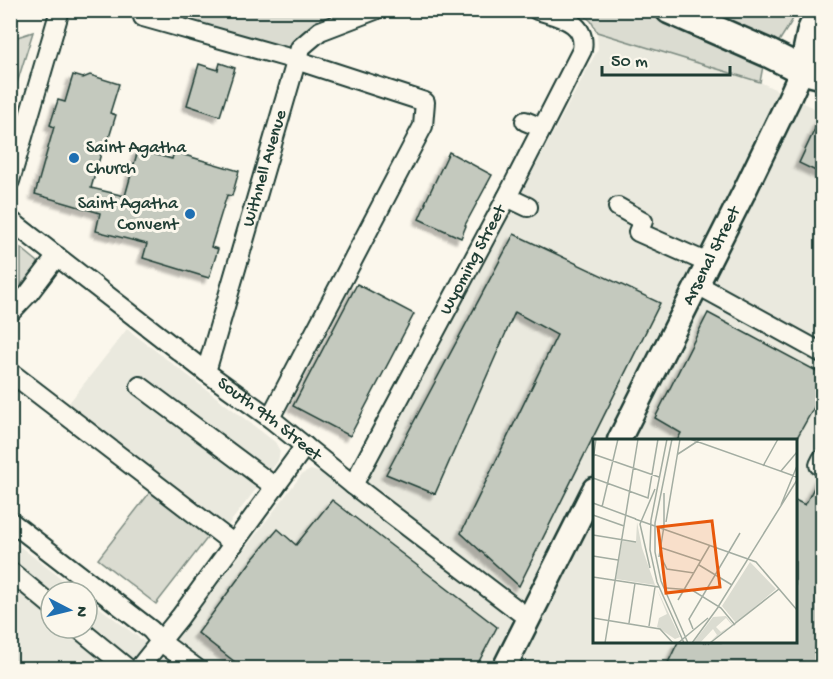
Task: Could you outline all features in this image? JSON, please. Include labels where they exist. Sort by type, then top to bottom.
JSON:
[{"type":"highway","points":[[670,10],[816,75]]},
{"type":"main road","name":"Arsenal Street","points":[[816,14],[804,49],[816,75]]},
{"type":"main road","name":"Arsenal Street","points":[[620,439],[762,156],[816,75],[822,51]]},
{"type":"main road","points":[[504,669],[593,491]]},
{"type":"street","name":"Withnell Avenue","points":[[206,372],[300,48],[320,31],[375,10]]},
{"type":"street","name":"Wyoming Street","points":[[353,485],[507,196],[534,125],[582,50],[584,42],[582,33],[568,20],[537,10]]},
{"type":"street","points":[[144,17],[296,60],[425,102],[423,126],[270,418]]},
{"type":"street","points":[[10,182],[58,18]]},
{"type":"street","points":[[507,196],[528,207]]},
{"type":"street","points":[[618,207],[643,221],[638,232],[708,263]]},
{"type":"street","name":"South 9th Street","points":[[10,220],[529,619]]},
{"type":"street","points":[[10,313],[29,293],[57,256]]},
{"type":"street","points":[[698,285],[822,352]]},
{"type":"street","points":[[10,372],[234,544]]},
{"type":"street","points":[[140,386],[275,487]]},
{"type":"street","points":[[139,669],[305,446]]},
{"type":"street","points":[[10,521],[150,630],[161,642],[196,669]]},
{"type":"street","points":[[10,571],[39,595]]},
{"type":"street","points":[[92,640],[127,669]]},
{"type":"shaded area","points":[[146,11],[344,11],[313,26],[290,51]]},
{"type":"shaded area","points":[[579,11],[643,11],[667,19],[759,60],[763,66],[760,82],[597,32],[591,21]]},
{"type":"shaded area","points":[[692,11],[797,11],[776,46]]},
{"type":"shaded area","points":[[33,32],[12,99],[11,99],[11,39]]},
{"type":"shaded area","points":[[597,32],[760,82],[822,112],[822,668],[11,668],[10,539],[63,580],[39,580],[39,640],[99,640],[99,607],[163,656],[302,474],[311,470],[321,473],[356,501],[598,49]]},
{"type":"shaded area","points":[[21,248],[38,262],[21,285]]},
{"type":"shaded area","points":[[127,329],[275,442],[280,451],[278,461],[225,529],[65,408]]},
{"type":"shaded area","points":[[154,487],[212,532],[156,604],[98,559]]},
{"type":"building","points":[[220,63],[235,68],[220,116],[187,105],[199,64],[218,70]]},
{"type":"building","points":[[73,75],[83,78],[90,75],[119,84],[110,113],[116,115],[108,141],[105,140],[91,188],[125,196],[138,150],[172,159],[174,152],[239,171],[232,196],[227,195],[211,247],[218,249],[209,278],[143,258],[147,244],[96,231],[100,213],[35,194],[54,127],[50,125],[58,100],[65,102]]},
{"type":"building","points":[[822,114],[822,174],[799,163]]},
{"type":"building","points":[[449,152],[492,175],[465,225],[461,238],[419,219]]},
{"type":"building","points":[[514,234],[660,303],[519,586],[461,533],[557,335],[515,312],[435,494],[386,474]]},
{"type":"building","points":[[357,284],[414,314],[350,436],[293,406]]},
{"type":"building","points":[[708,313],[822,374],[822,393],[796,439],[678,439],[681,433],[655,418]]},
{"type":"building","points":[[822,475],[822,669],[665,669],[678,643],[797,643],[797,501],[805,505]]},
{"type":"building","points":[[332,500],[497,627],[475,669],[244,669],[198,633],[278,529],[296,545]]},
{"type":"place","name":"Saint Agatha Church","points":[[74,158]]},
{"type":"place","name":"Saint Agatha Convent","points":[[190,214]]}]
